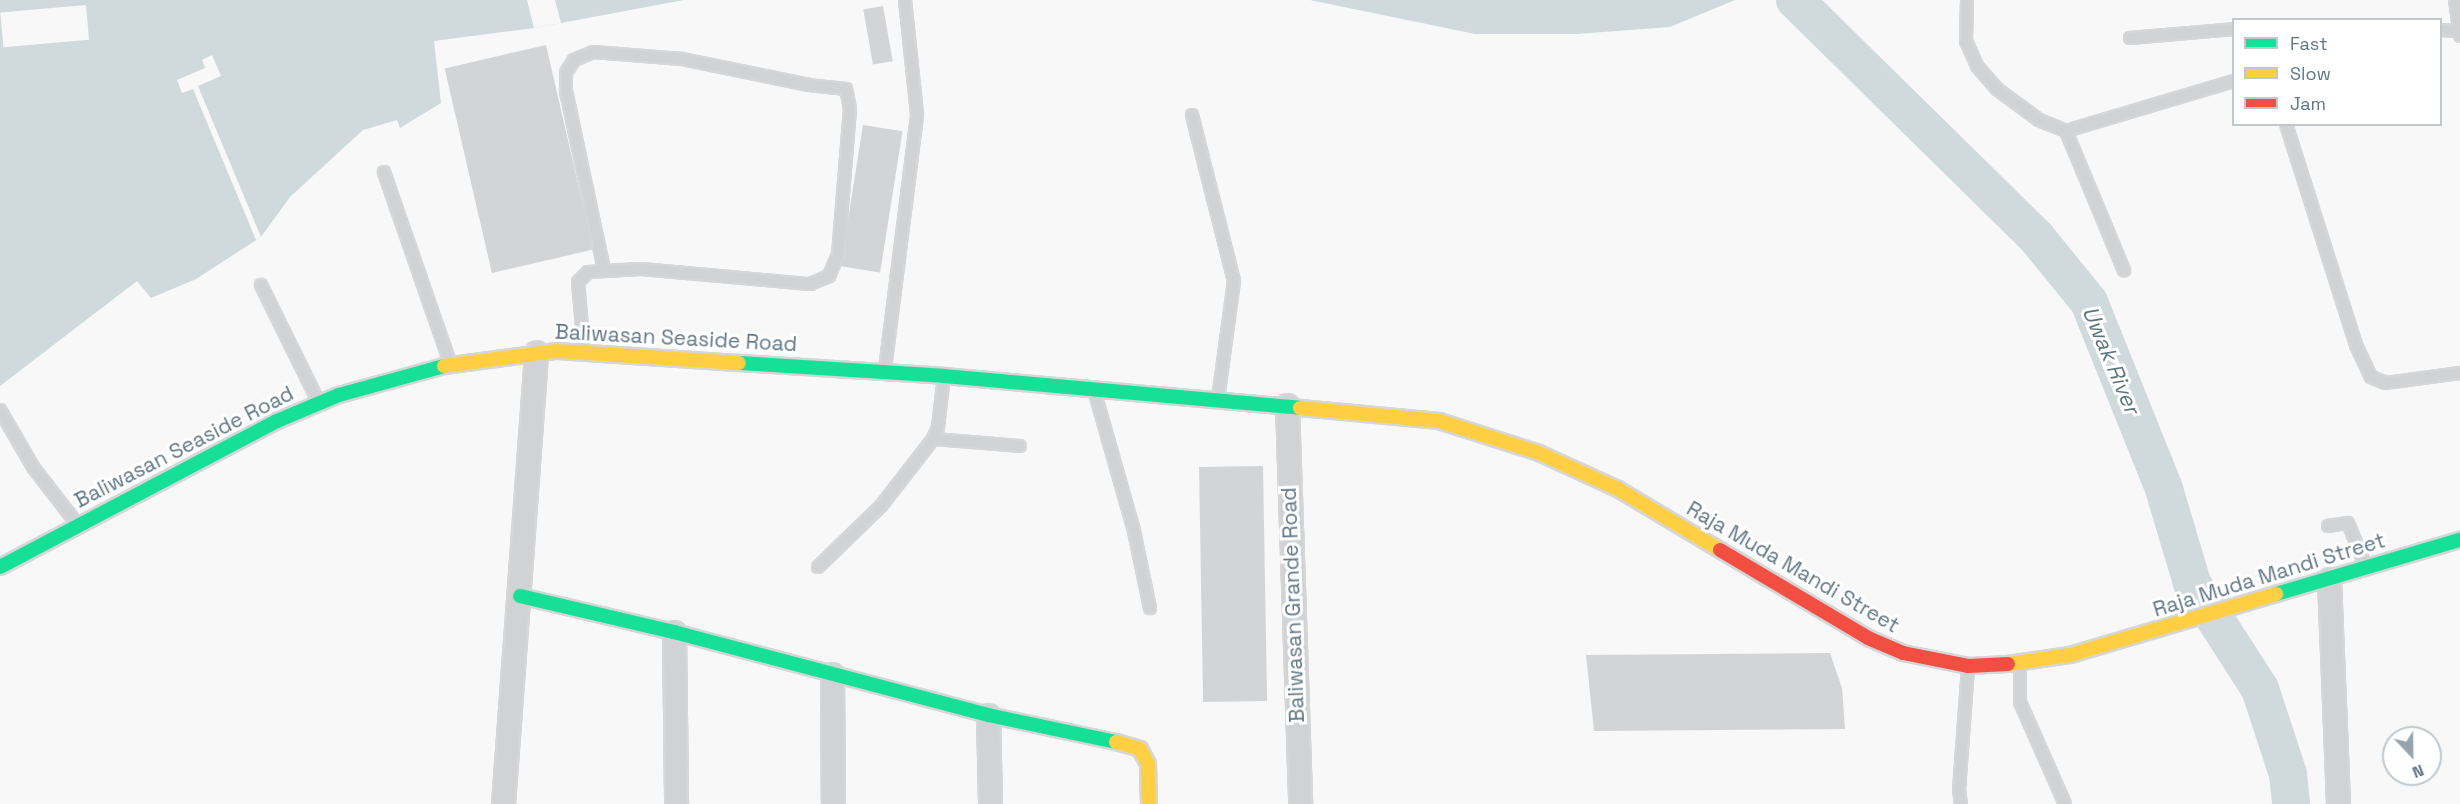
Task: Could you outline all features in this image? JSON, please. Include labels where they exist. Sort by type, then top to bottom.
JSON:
[{"type":"main road","name":"Baliwasan Seaside Road","points":[[0,567],[77,524],[277,420],[386,379],[451,364],[536,352],[584,351],[944,376],[1095,392],[1287,405]]},
{"type":"main road","name":"Raja Muda Mandi Street","points":[[1287,405],[1439,421],[1539,453],[1618,489],[1868,638],[1903,653],[1968,666],[2020,664],[2070,655],[2185,623],[2234,606],[2460,540]]},
{"type":"main road","points":[[520,597],[674,632],[988,715],[1140,749],[1148,764],[1149,804]]},
{"type":"street","points":[[503,804],[520,597],[536,352]]},
{"type":"street","name":"Baliwasan Grande Road","points":[[1287,405],[1300,804]]},
{"type":"street","points":[[2329,579],[2338,804]]},
{"type":"street","points":[[674,632],[676,804]]},
{"type":"street","points":[[832,674],[832,804]]},
{"type":"street","points":[[988,715],[990,804]]},
{"type":"lane","points":[[884,373],[917,114],[905,0]]},
{"type":"lane","points":[[1967,0],[1966,41],[1977,66],[1998,89],[2039,120],[2066,131],[2232,82]]},
{"type":"lane","points":[[2455,0],[2460,36]]},
{"type":"lane","points":[[2130,38],[2232,29]]},
{"type":"lane","points":[[2442,30],[2459,31]]},
{"type":"lane","points":[[584,351],[578,282],[588,272],[641,269],[810,284],[829,276],[839,244],[850,109],[846,89],[808,85],[682,59],[592,52],[574,60],[566,73],[566,91],[604,270]]},
{"type":"lane","points":[[1192,115],[1234,282],[1218,400]]},
{"type":"lane","points":[[2287,126],[2356,345],[2371,377],[2386,383],[2460,373]]},
{"type":"lane","points":[[2066,131],[2124,270]]},
{"type":"lane","points":[[384,172],[451,364]]},
{"type":"lane","points":[[261,285],[319,404]]},
{"type":"lane","points":[[818,567],[881,506],[933,439],[938,427],[944,376]]},
{"type":"lane","points":[[1095,392],[1134,531],[1150,609]]},
{"type":"lane","points":[[0,410],[33,467],[77,524]]},
{"type":"lane","points":[[933,439],[1020,446]]},
{"type":"lane","points":[[2328,525],[2348,523],[2356,536],[2366,568]]},
{"type":"lane","points":[[2020,664],[2020,702],[2065,804]]},
{"type":"lane","points":[[1961,804],[1959,789],[1968,666]]},
{"type":"shaded area","points":[[0,0],[684,0],[534,28],[434,41],[441,103],[400,128],[397,120],[363,130],[290,197],[261,237],[196,279],[151,298],[137,281],[0,386]]},
{"type":"shaded area","points":[[1310,0],[1735,0],[1670,27],[1577,34],[1475,34]]},
{"type":"pier","points":[[527,0],[555,0],[561,23],[534,28]]},
{"type":"pier","points":[[86,5],[89,40],[3,47],[0,12]]},
{"type":"pier","points":[[212,55],[221,76],[198,86],[261,237],[256,240],[193,89],[182,93],[177,80],[205,68],[202,60]]},
{"type":"building","points":[[883,6],[893,61],[873,65],[863,9]]},
{"type":"building","points":[[546,45],[593,250],[492,273],[445,68]]},
{"type":"building","points":[[863,125],[903,131],[880,272],[841,266]]},
{"type":"building","points":[[1263,466],[1267,701],[1203,702],[1199,467]]},
{"type":"building","points":[[1830,653],[1842,688],[1845,729],[1594,731],[1586,655]]},
{"type":"waterway","name":"Uwak River","points":[[1795,0],[2037,238],[2089,302],[2164,489],[2192,583],[2260,689],[2288,774],[2291,804]]},
{"type":"traffic: fast","points":[[739,363],[944,376],[1300,408]]},
{"type":"traffic: fast","points":[[0,567],[277,421],[339,395],[444,366]]},
{"type":"traffic: fast","points":[[2276,594],[2460,540]]},
{"type":"traffic: fast","points":[[520,596],[674,632],[988,715],[1116,742]]},
{"type":"traffic: slow","points":[[444,366],[557,351],[739,363]]},
{"type":"traffic: slow","points":[[1300,408],[1439,421],[1539,453],[1618,489],[1720,550]]},
{"type":"traffic: slow","points":[[2008,664],[2070,655],[2276,594]]},
{"type":"traffic: slow","points":[[1116,742],[1140,749],[1148,764],[1149,804]]},
{"type":"traffic: jam","points":[[1720,550],[1868,638],[1903,653],[1968,666],[2008,664]]}]
